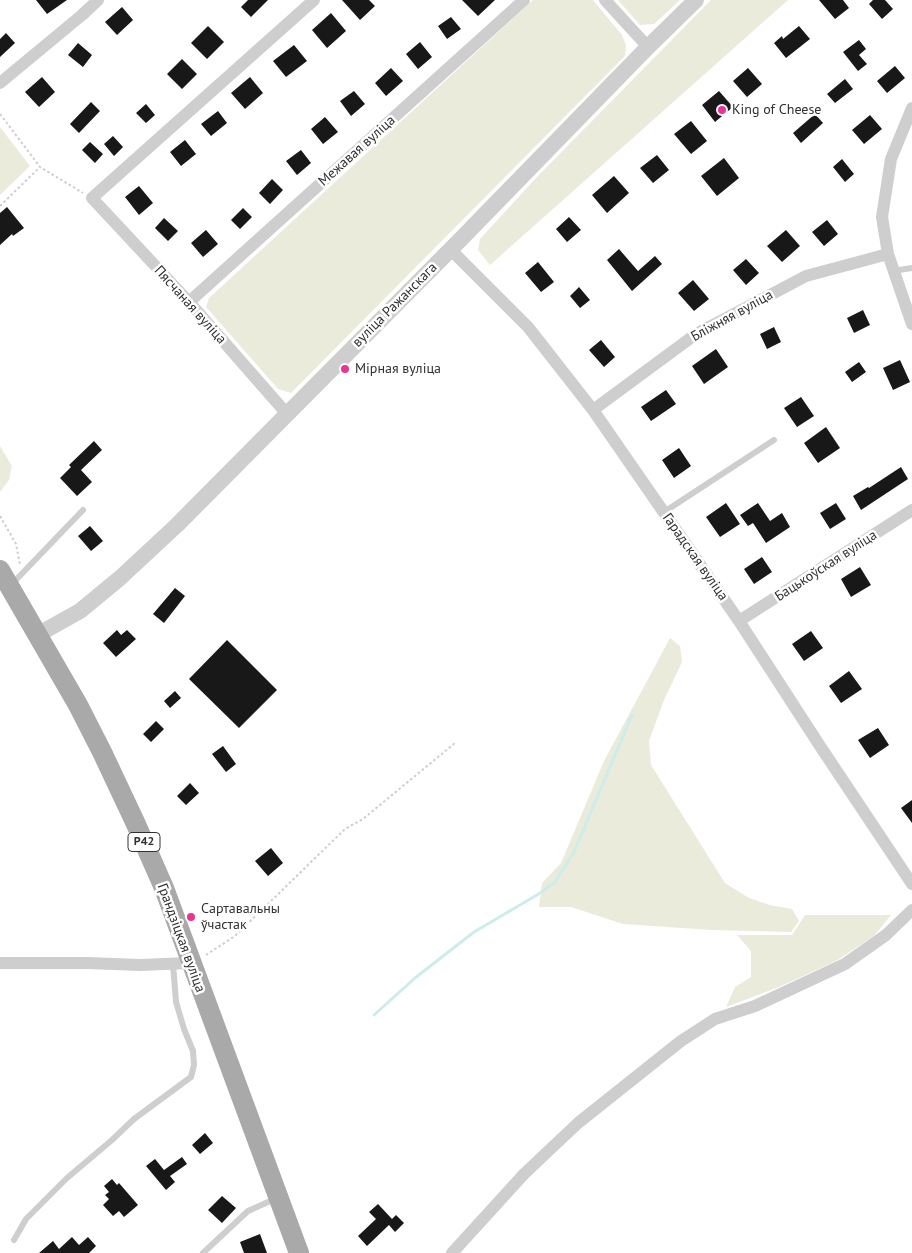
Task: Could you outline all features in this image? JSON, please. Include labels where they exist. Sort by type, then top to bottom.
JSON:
[{"type":"main road","name":"Р42","points":[[10,577],[37,634]]},
{"type":"main road","name":"Грандзіцкая вуліца","points":[[37,634],[78,705],[102,752],[164,888],[182,964],[299,1253]]},
{"type":"street","points":[[0,83],[82,16],[98,0]]},
{"type":"street","points":[[92,198],[314,0]]},
{"type":"street","name":"Межавая вуліца","points":[[189,302],[524,0]]},
{"type":"street","points":[[605,0],[648,47]]},
{"type":"street","name":"вуліца Ражанскага","points":[[37,634],[80,611],[120,578],[177,525],[696,0]]},
{"type":"street","points":[[912,108],[890,159],[882,217],[888,254],[912,324]]},
{"type":"street","name":"Пясчаная вуліца","points":[[92,198],[189,302],[287,414]]},
{"type":"street","name":"Гарадская вуліца","points":[[450,250],[528,327],[593,410],[740,621],[912,884]]},
{"type":"street","name":"Бліжняя вуліца","points":[[593,410],[696,334],[806,276],[888,254]]},
{"type":"street","name":"Бацькоўская вуліца","points":[[740,621],[912,510]]},
{"type":"street","points":[[452,1253],[524,1174],[578,1123],[681,1041],[715,1019],[755,1006],[845,964],[886,935],[912,910]]},
{"type":"street","points":[[0,963],[88,963],[140,966],[182,964]]},
{"type":"lane","points":[[893,271],[912,268]]},
{"type":"lane","points":[[664,512],[774,440]]},
{"type":"lane","points":[[10,577],[83,510]]},
{"type":"lane","points":[[14,1240],[26,1219],[67,1178],[134,1119],[191,1077],[194,1065],[193,1050],[184,1030],[176,1002],[182,964]]},
{"type":"lane","points":[[203,1253],[248,1211],[278,1198]]},
{"type":"path","points":[[0,114],[40,167],[92,198]]},
{"type":"path","points":[[0,206],[40,167]]},
{"type":"path","points":[[0,516],[16,544],[10,577]]},
{"type":"path","points":[[182,964],[211,952],[235,936],[345,829],[363,819],[455,743]]},
{"type":"shaded area","points":[[533,0],[593,0],[622,35],[626,45],[625,56],[291,393],[278,389],[206,307],[209,298]]},
{"type":"shaded area","points":[[618,0],[680,0],[654,24],[640,25]]},
{"type":"shaded area","points":[[711,0],[788,0],[490,265],[478,250],[480,239],[536,178]]},
{"type":"shaded area","points":[[0,127],[30,166],[0,195]]},
{"type":"shaded area","points":[[0,446],[12,466],[9,480],[0,492]]},
{"type":"shaded area","points":[[670,638],[680,646],[682,662],[664,700],[649,741],[651,765],[725,883],[749,898],[770,905],[792,909],[799,921],[791,932],[711,930],[623,924],[571,907],[539,907],[542,883],[561,863],[604,761]]},
{"type":"shaded area","points":[[805,915],[891,915],[874,936],[836,961],[779,987],[726,1007],[735,987],[751,977],[751,951],[737,935],[792,935]]},
{"type":"building","points":[[36,0],[67,0],[47,14]]},
{"type":"building","points":[[248,0],[268,0],[251,17],[241,7]]},
{"type":"building","points":[[342,0],[369,0],[375,6],[360,20]]},
{"type":"building","points":[[462,0],[495,0],[478,16]]},
{"type":"building","points":[[819,0],[843,0],[849,8],[835,19]]},
{"type":"building","points":[[873,0],[885,0],[893,9],[882,19],[869,4]]},
{"type":"building","points":[[122,7],[133,20],[117,35],[105,22]]},
{"type":"building","points":[[331,13],[346,31],[327,48],[312,30]]},
{"type":"building","points":[[451,17],[461,29],[447,39],[438,26]]},
{"type":"building","points":[[208,26],[224,42],[207,59],[191,43]]},
{"type":"building","points":[[799,26],[810,39],[786,58],[774,43],[782,36],[783,39]]},
{"type":"building","points":[[6,33],[15,43],[0,57],[0,39]]},
{"type":"building","points":[[859,40],[866,49],[859,55],[867,64],[858,71],[843,52]]},
{"type":"building","points":[[420,42],[432,57],[418,69],[406,54]]},
{"type":"building","points":[[78,43],[92,55],[83,67],[68,55]]},
{"type":"building","points":[[294,45],[307,61],[286,77],[273,61]]},
{"type":"building","points":[[182,59],[197,74],[182,89],[167,74]]},
{"type":"building","points":[[895,66],[905,78],[887,93],[877,81]]},
{"type":"building","points":[[391,68],[403,81],[386,96],[375,83]]},
{"type":"building","points":[[748,68],[762,84],[747,97],[733,81]]},
{"type":"building","points":[[42,77],[55,92],[39,107],[25,92]]},
{"type":"building","points":[[250,77],[263,93],[245,109],[231,93]]},
{"type":"building","points":[[845,79],[853,89],[835,103],[827,94]]},
{"type":"building","points":[[354,91],[365,104],[351,116],[340,101]]},
{"type":"building","points":[[719,91],[733,107],[715,122],[702,105]]},
{"type":"building","points":[[91,102],[100,111],[79,133],[70,124]]},
{"type":"building","points":[[146,104],[155,115],[146,123],[136,113]]},
{"type":"building","points":[[218,111],[227,123],[211,136],[201,124]]},
{"type":"building","points":[[815,114],[823,123],[801,143],[793,133]]},
{"type":"building","points":[[870,115],[882,129],[864,144],[852,130]]},
{"type":"building","points":[[325,117],[338,132],[323,144],[311,129]]},
{"type":"building","points":[[691,121],[707,141],[691,154],[674,134]]},
{"type":"building","points":[[113,136],[123,147],[114,156],[104,144]]},
{"type":"building","points":[[185,140],[196,154],[181,166],[170,152]]},
{"type":"building","points":[[90,142],[103,154],[95,163],[82,150]]},
{"type":"building","points":[[301,150],[311,163],[297,175],[286,161]]},
{"type":"building","points":[[657,155],[669,170],[653,183],[640,168]]},
{"type":"building","points":[[724,158],[739,178],[717,196],[701,176]]},
{"type":"building","points":[[842,159],[854,174],[845,182],[833,167]]},
{"type":"building","points":[[614,176],[629,193],[607,213],[592,195]]},
{"type":"building","points":[[272,179],[283,190],[270,204],[259,193]]},
{"type":"building","points":[[139,186],[153,203],[139,215],[125,197]]},
{"type":"building","points":[[7,207],[24,228],[13,236],[12,234],[0,245],[0,213]]},
{"type":"building","points":[[243,208],[252,217],[240,229],[231,220]]},
{"type":"building","points":[[569,217],[581,230],[567,242],[556,229]]},
{"type":"building","points":[[164,218],[178,231],[168,241],[155,228]]},
{"type":"building","points":[[827,220],[838,234],[824,246],[812,232]]},
{"type":"building","points":[[206,230],[218,244],[203,257],[191,243]]},
{"type":"building","points":[[786,230],[800,246],[782,262],[767,246]]},
{"type":"building","points":[[619,249],[638,271],[655,256],[662,264],[632,291],[607,260]]},
{"type":"building","points":[[746,259],[759,273],[746,285],[733,270]]},
{"type":"building","points":[[538,262],[554,282],[541,292],[525,273]]},
{"type":"building","points":[[693,280],[709,299],[694,311],[678,293]]},
{"type":"building","points":[[579,287],[590,300],[580,308],[570,296]]},
{"type":"building","points":[[863,310],[870,325],[854,333],[847,318]]},
{"type":"building","points":[[774,327],[781,342],[767,349],[760,334]]},
{"type":"building","points":[[601,340],[615,357],[604,367],[589,350]]},
{"type":"building","points":[[716,349],[728,367],[704,384],[692,366]]},
{"type":"building","points":[[900,360],[910,382],[893,390],[883,368]]},
{"type":"building","points":[[859,362],[866,372],[852,382],[845,372]]},
{"type":"building","points":[[666,390],[676,404],[651,421],[641,407]]},
{"type":"building","points":[[801,397],[814,416],[797,427],[784,408]]},
{"type":"building","points":[[826,427],[840,448],[818,463],[804,443]]},
{"type":"building","points":[[94,441],[102,450],[81,470],[92,482],[77,496],[60,478],[71,467],[69,465]]},
{"type":"building","points":[[679,448],[691,466],[674,478],[662,460]]},
{"type":"building","points":[[901,467],[908,479],[861,510],[853,496]]},
{"type":"building","points":[[726,503],[740,524],[720,537],[706,517]]},
{"type":"building","points":[[758,503],[770,521],[782,513],[790,527],[766,543],[753,523],[748,526],[740,515]]},
{"type":"building","points":[[836,503],[846,519],[830,529],[820,513]]},
{"type":"building","points":[[90,526],[103,541],[91,551],[78,536]]},
{"type":"building","points":[[762,557],[772,572],[754,584],[744,569]]},
{"type":"building","points":[[860,567],[871,585],[851,597],[841,579]]},
{"type":"building","points":[[175,588],[185,596],[164,623],[153,614]]},
{"type":"building","points":[[117,630],[121,635],[127,630],[136,639],[116,657],[103,643]]},
{"type":"building","points":[[811,631],[823,648],[804,661],[792,644]]},
{"type":"building","points":[[227,640],[277,690],[239,728],[189,679]]},
{"type":"building","points":[[849,671],[862,689],[841,703],[829,686]]},
{"type":"building","points":[[175,691],[181,698],[170,708],[164,701]]},
{"type":"building","points":[[156,721],[164,729],[151,742],[143,734]]},
{"type":"building","points":[[878,728],[889,745],[870,758],[858,740]]},
{"type":"building","points":[[223,746],[236,764],[226,772],[212,754]]},
{"type":"building","points":[[190,783],[199,793],[186,805],[177,796]]},
{"type":"building","points":[[912,800],[912,823],[901,808]]},
{"type":"building","points":[[271,848],[283,863],[268,876],[255,861]]},
{"type":"building","points":[[205,1133],[213,1143],[200,1154],[192,1145]]},
{"type":"building","points":[[182,1157],[187,1164],[170,1176],[175,1182],[166,1190],[146,1166],[155,1159],[164,1170]]},
{"type":"building","points":[[112,1179],[117,1185],[119,1183],[138,1205],[124,1217],[119,1211],[113,1216],[103,1205],[109,1199],[105,1195],[109,1192],[104,1186]]},
{"type":"building","points":[[222,1196],[236,1208],[222,1223],[208,1210]]},
{"type":"building","points":[[378,1204],[392,1219],[396,1215],[404,1223],[395,1232],[389,1225],[367,1246],[358,1236],[376,1219],[369,1212]]},
{"type":"building","points":[[260,1234],[267,1253],[244,1253],[240,1242]]},
{"type":"building","points":[[72,1237],[79,1245],[88,1237],[96,1246],[89,1253],[39,1253],[53,1241],[59,1249]]},
{"type":"waterway","points":[[374,1015],[415,978],[474,932],[537,895],[555,882],[574,852],[632,715]]},
{"type":"place","name":"King of Cheese","points":[[722,110]]},
{"type":"place","name":"Мірная вуліца","points":[[345,369]]},
{"type":"place","name":"Сартавальны ўчастак","points":[[191,917]]}]
